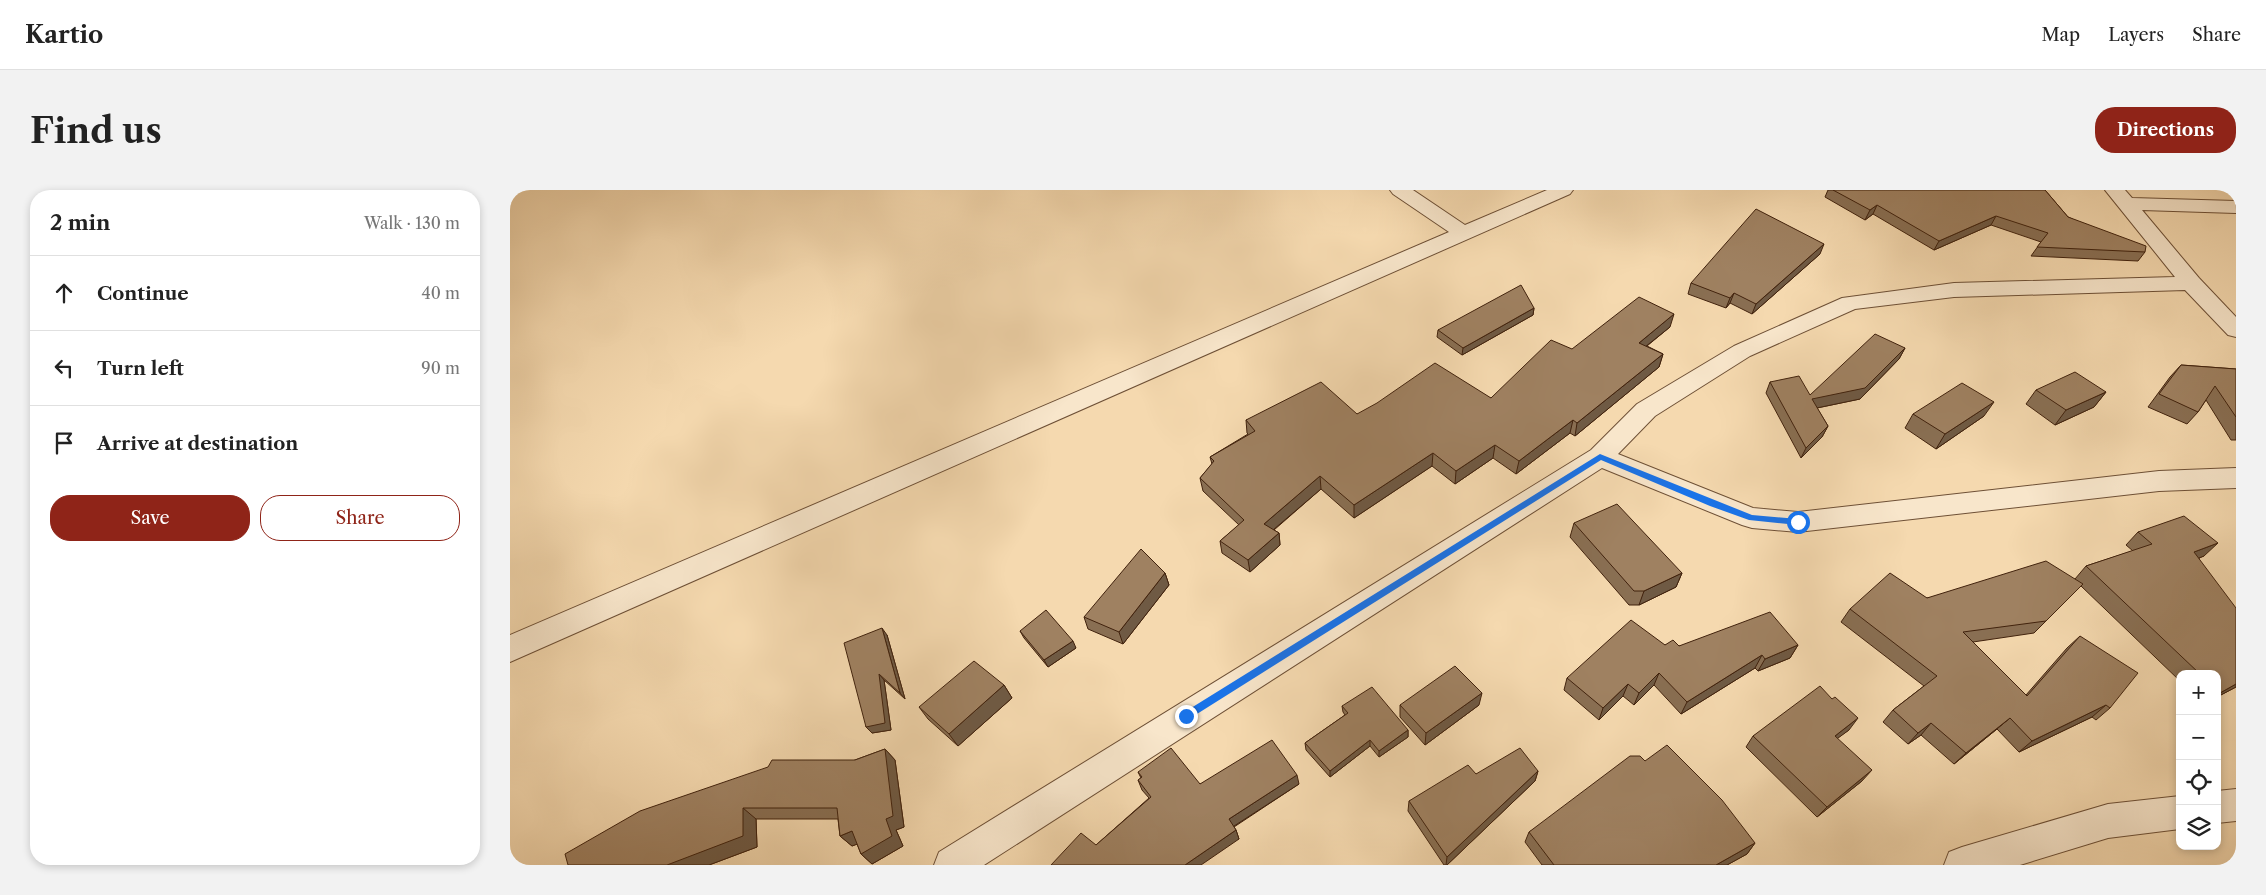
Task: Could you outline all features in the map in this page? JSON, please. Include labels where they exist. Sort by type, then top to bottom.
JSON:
[{"type":"street","points":[[1400,190],[1464,233]]},
{"type":"street","points":[[510,649],[1562,190]]},
{"type":"street","points":[[2121,197],[2236,207]]},
{"type":"street","points":[[2121,197],[2191,283],[2236,330]]},
{"type":"street","points":[[952,865],[1600,457],[1646,410],[1742,351],[1850,303],[1954,290],[2191,283]]},
{"type":"street","points":[[1600,457],[1713,504],[1752,518],[1798,522],[2159,481],[2236,478]]},
{"type":"street","points":[[2221,807],[2236,805]]},
{"type":"street","points":[[1962,865],[2108,822],[2176,813]]},
{"type":"building","points":[[1833,190],[2045,190],[2068,217],[2146,246],[2145,252],[2037,247],[2048,233],[1996,216],[1939,241],[1877,205],[1870,210]]},
{"type":"building","points":[[1756,209],[1824,244],[1756,304],[1734,293],[1730,298],[1691,283]]},
{"type":"building","points":[[1521,285],[1534,308],[1463,348],[1438,330]]},
{"type":"building","points":[[1639,297],[1674,314],[1639,343],[1663,354],[1577,423],[1573,420],[1519,461],[1495,445],[1456,471],[1433,453],[1354,505],[1320,476],[1264,524],[1279,533],[1248,560],[1220,541],[1244,520],[1200,478],[1214,461],[1210,457],[1255,431],[1246,420],[1321,382],[1357,414],[1377,403],[1435,363],[1491,398],[1551,340],[1572,349]]},
{"type":"building","points":[[1875,334],[1905,348],[1865,388],[1812,399],[1828,426],[1806,448],[1770,382],[1799,376],[1810,395]]},
{"type":"building","points":[[2181,365],[2236,369],[2236,417],[2215,386],[2198,412],[2159,394]]},
{"type":"building","points":[[2075,372],[2106,392],[2066,410],[2036,390]]},
{"type":"building","points":[[1962,383],[1994,402],[1945,434],[1913,414]]},
{"type":"building","points":[[1617,504],[1682,573],[1644,591],[1634,591],[1574,523]]},
{"type":"building","points":[[2184,516],[2218,543],[2194,552],[2236,608],[2236,684],[2221,692],[2221,670],[2196,670],[2086,566],[2152,544],[2138,532]]},
{"type":"building","points":[[1141,549],[1165,573],[1119,632],[1084,617]]},
{"type":"building","points":[[2046,561],[2083,584],[2046,621],[1963,632],[2027,696],[2080,636],[2138,673],[2110,708],[2106,705],[2032,741],[2010,718],[1966,753],[1931,723],[1918,733],[1893,710],[1937,676],[1850,609],[1890,573],[1927,598]]},
{"type":"building","points":[[1046,610],[1073,641],[1044,660],[1020,631]]},
{"type":"building","points":[[1770,612],[1798,645],[1765,659],[1762,655],[1687,702],[1659,673],[1639,693],[1628,684],[1603,708],[1567,678],[1631,620],[1665,645],[1673,640],[1679,646]]},
{"type":"building","points":[[882,628],[900,693],[879,674],[885,723],[866,727],[844,643]]},
{"type":"building","points":[[974,661],[1004,685],[949,734],[919,707]]},
{"type":"building","points":[[1455,666],[1482,693],[1426,733],[1400,705]]},
{"type":"building","points":[[1820,686],[1832,699],[1835,697],[1858,718],[1835,736],[1872,770],[1827,807],[1753,736]]},
{"type":"building","points":[[1372,687],[1408,730],[1379,751],[1370,740],[1330,771],[1305,743],[1348,713],[1342,706]]},
{"type":"building","points":[[1272,740],[1297,775],[1229,819],[1236,830],[1185,865],[1051,865],[1081,833],[1096,845],[1151,797],[1138,780],[1142,777],[1138,772],[1171,748],[1200,784]]},
{"type":"building","points":[[1667,745],[1722,800],[1755,843],[1716,865],[1554,865],[1529,832],[1630,756],[1640,756],[1645,761]]},
{"type":"building","points":[[1520,748],[1538,771],[1447,857],[1409,801],[1468,765],[1476,774]]},
{"type":"building","points":[[885,749],[893,816],[886,819],[892,836],[861,854],[852,831],[840,836],[837,808],[743,808],[743,836],[667,865],[568,865],[565,854],[640,811],[768,767],[772,760],[855,760]]},
{"type":"route","points":[[1186,716],[1600,457],[1713,504],[1752,518],[1798,522]]}]
